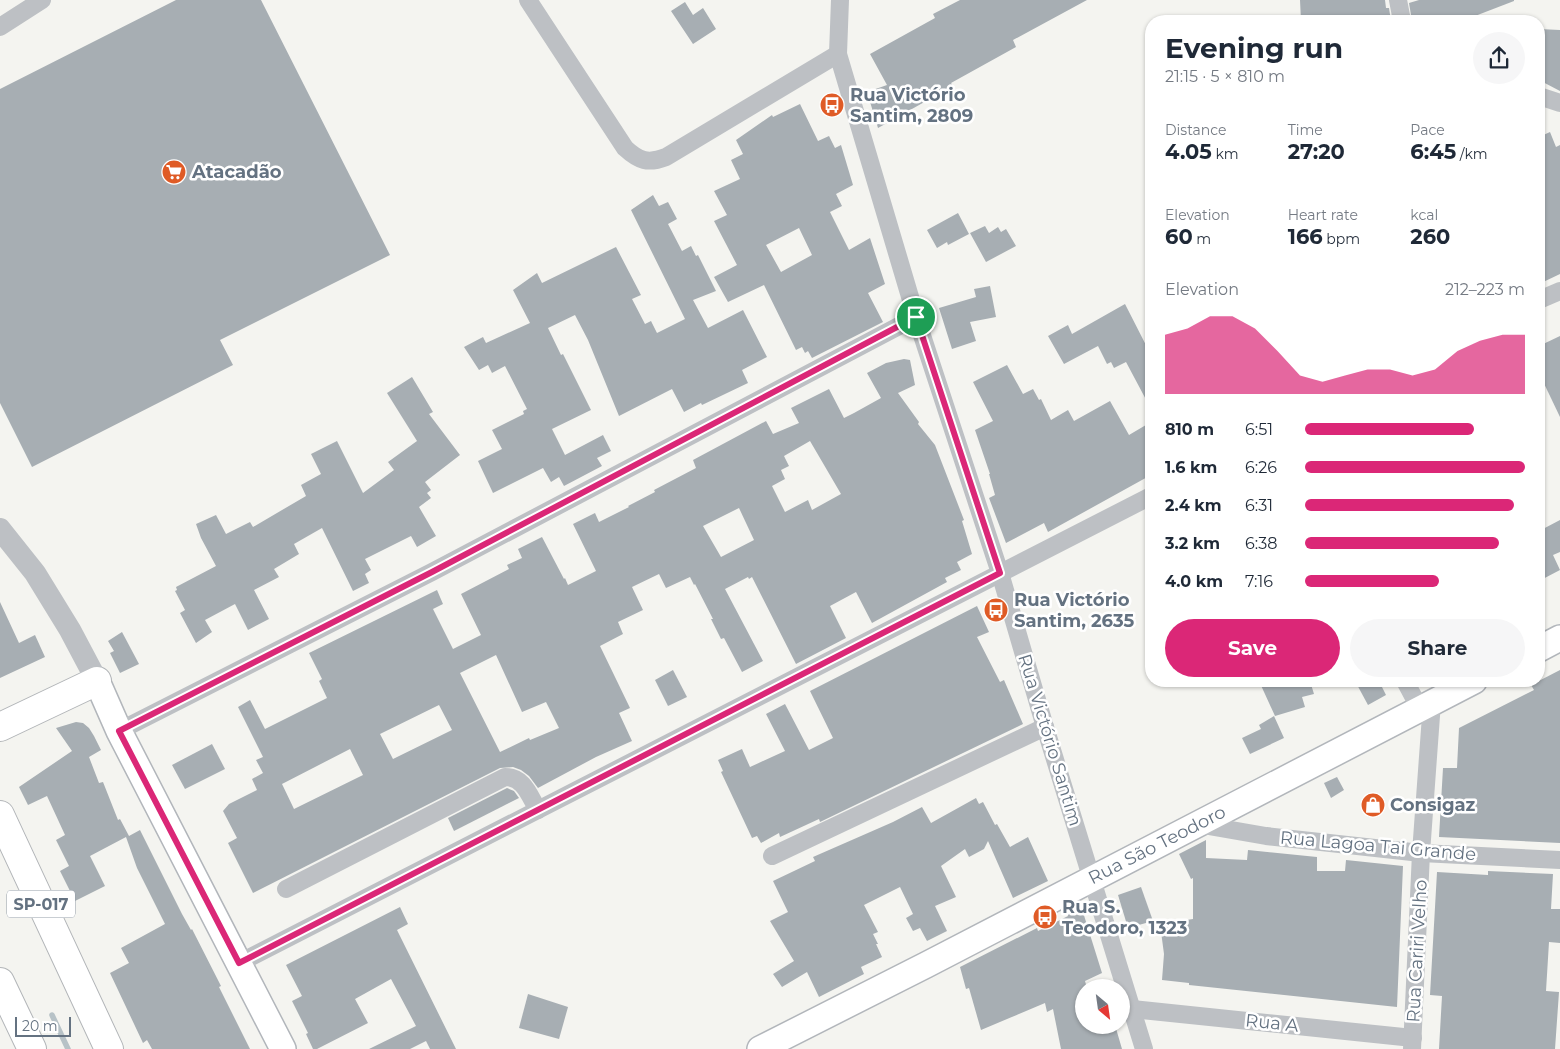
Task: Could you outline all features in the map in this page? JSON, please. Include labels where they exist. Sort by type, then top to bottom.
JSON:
[{"type":"highway","points":[[0,727],[97,681]]},
{"type":"highway","name":"SP-017","points":[[0,815],[109,1049]]},
{"type":"highway","points":[[0,982],[32,1049]]},
{"type":"main road","points":[[1545,646],[1560,638]]},
{"type":"main road","points":[[97,681],[119,731],[283,1049]]},
{"type":"main road","name":"Rua São Teodoro","points":[[760,1049],[1462,687]]},
{"type":"street","points":[[0,27],[42,0]]},
{"type":"street","points":[[528,0],[625,148],[634,156],[643,160],[655,162],[666,157],[838,54]]},
{"type":"street","name":"Rua Victório Santim","points":[[840,0],[838,54],[916,317],[1000,573],[1045,727],[1144,1049]]},
{"type":"street","points":[[1398,0],[1401,15]]},
{"type":"street","points":[[1545,98],[1560,103]]},
{"type":"street","points":[[1545,297],[1560,291]]},
{"type":"street","points":[[119,731],[432,572],[916,317]]},
{"type":"street","points":[[239,963],[1145,499]]},
{"type":"street","points":[[0,530],[35,573],[70,630],[97,681]]},
{"type":"street","points":[[1410,687],[1426,706]]},
{"type":"street","name":"Rua Cariri Velho","points":[[1413,1044],[1426,706]]},
{"type":"street","points":[[772,856],[1045,727]]},
{"type":"street","points":[[286,889],[505,777],[513,777],[522,782],[538,810]]},
{"type":"street","name":"Rua Lagoa Tai Grande","points":[[1197,824],[1266,836],[1421,853],[1560,860]]},
{"type":"street","name":"Rua A","points":[[1132,1009],[1413,1044]]},
{"type":"building","name":"Atacadão","points":[[176,0],[261,0],[390,255],[220,340],[233,365],[32,467],[0,403],[0,89]]},
{"type":"building","points":[[960,0],[1087,0],[1013,40],[1016,47],[951,83],[953,86],[878,128],[867,92],[887,85],[870,54],[935,18],[933,14]]},
{"type":"building","points":[[1300,0],[1385,0],[1386,8],[1389,8],[1390,15],[1301,15]]},
{"type":"building","points":[[1419,0],[1514,0],[1478,15],[1411,15],[1409,3]]},
{"type":"building","points":[[685,2],[693,15],[703,8],[716,29],[693,44],[671,11]]},
{"type":"building","points":[[1545,29],[1560,30],[1560,91],[1545,83]]},
{"type":"building","points":[[800,104],[818,141],[829,136],[835,148],[841,145],[853,185],[836,194],[842,206],[830,212],[849,250],[870,238],[885,284],[868,293],[883,322],[812,358],[808,351],[805,353],[802,347],[796,350],[764,285],[728,302],[714,277],[737,265],[714,221],[727,215],[714,191],[740,179],[731,160],[743,154],[736,140],[772,115],[773,117]],"holes":[[[799,228],[812,255],[781,272],[766,245]]]},
{"type":"building","points":[[1550,132],[1556,147],[1560,145],[1560,274],[1545,281],[1545,134]]},
{"type":"building","points":[[653,195],[659,206],[668,202],[677,219],[668,224],[682,251],[691,246],[696,256],[698,255],[716,291],[693,300],[708,328],[743,310],[767,357],[742,370],[748,383],[702,405],[701,403],[684,412],[672,389],[619,416],[588,340],[575,315],[548,328],[591,410],[552,429],[565,455],[603,435],[611,451],[597,458],[602,466],[564,486],[559,477],[551,482],[543,468],[493,493],[478,461],[502,449],[492,430],[524,414],[523,411],[527,409],[505,366],[492,373],[488,365],[479,370],[464,347],[483,337],[486,343],[530,323],[513,290],[537,273],[542,283],[616,247],[641,295],[632,299],[645,324],[651,321],[657,333],[685,319],[631,210]]},
{"type":"building","points":[[958,213],[969,234],[948,245],[947,242],[937,248],[927,230]]},
{"type":"building","points":[[985,226],[989,233],[998,227],[1001,232],[1006,229],[1016,246],[986,262],[970,233]]},
{"type":"building","points":[[990,286],[996,317],[970,322],[976,341],[952,349],[939,308],[976,297],[974,289]]},
{"type":"building","points":[[1125,304],[1145,343],[1145,398],[1126,362],[1114,368],[1111,362],[1107,364],[1098,346],[1064,364],[1048,336],[1068,325],[1072,334]]},
{"type":"building","points":[[1560,336],[1560,417],[1545,386],[1545,343]]},
{"type":"building","points":[[904,359],[910,360],[915,385],[898,393],[919,422],[918,424],[935,445],[964,520],[962,521],[972,554],[957,562],[961,570],[945,578],[947,582],[872,623],[856,592],[830,606],[846,638],[796,664],[752,577],[749,579],[748,577],[725,589],[763,661],[742,672],[724,638],[721,639],[711,619],[713,619],[690,577],[666,588],[659,574],[632,587],[643,610],[618,622],[623,634],[600,646],[630,708],[619,713],[632,741],[596,757],[538,788],[529,776],[521,770],[513,767],[500,768],[253,893],[228,843],[237,838],[223,811],[229,804],[257,790],[252,779],[263,773],[256,760],[263,757],[238,707],[250,700],[265,729],[327,698],[319,681],[322,679],[309,653],[437,590],[443,604],[433,609],[453,649],[481,635],[461,594],[509,569],[507,565],[522,558],[518,549],[542,537],[568,585],[596,571],[573,524],[595,513],[599,522],[629,507],[655,492],[654,490],[696,468],[693,460],[766,421],[773,434],[799,423],[791,408],[829,389],[844,418],[854,413],[881,398],[867,373],[886,363]],"holes":[[[810,441],[841,494],[812,510],[808,500],[785,512],[772,486],[785,479],[781,470],[789,466],[784,456]],[[739,508],[754,540],[721,557],[703,526]],[[496,655],[522,712],[546,702],[559,728],[530,740],[529,738],[500,752],[460,673]],[[439,705],[452,730],[393,759],[380,734]],[[350,749],[363,775],[294,809],[282,784]]]},
{"type":"building","points":[[1007,365],[1023,394],[1033,389],[1039,400],[1041,399],[1051,420],[1068,410],[1074,421],[1110,401],[1129,435],[1145,426],[1145,478],[1048,532],[1044,523],[1006,543],[989,498],[995,495],[975,430],[993,421],[973,382]]},
{"type":"building","points":[[412,377],[433,412],[429,414],[460,455],[425,482],[431,490],[427,493],[431,498],[419,507],[436,536],[417,547],[411,536],[365,559],[371,570],[365,574],[369,583],[353,591],[322,528],[294,544],[299,554],[274,569],[279,577],[254,590],[269,619],[248,630],[235,604],[205,620],[212,632],[196,643],[180,613],[185,610],[175,591],[177,590],[176,587],[216,566],[201,538],[196,524],[216,515],[226,534],[250,522],[253,527],[306,496],[301,485],[321,474],[311,454],[337,441],[363,493],[394,470],[388,462],[417,441],[387,393]]},
{"type":"building","points":[[1560,520],[1560,552],[1553,555],[1560,570],[1545,578],[1545,528]]},
{"type":"building","points":[[0,602],[19,643],[35,635],[45,657],[0,678]]},
{"type":"building","points":[[977,606],[989,632],[977,637],[1000,682],[1004,680],[1023,724],[820,822],[819,819],[780,837],[779,833],[761,843],[757,836],[752,838],[721,772],[723,771],[718,760],[742,749],[750,767],[785,751],[766,714],[785,704],[809,750],[833,738],[810,691]]},
{"type":"building","points":[[122,632],[139,664],[120,673],[110,653],[114,651],[108,641]]},
{"type":"building","points":[[673,670],[687,697],[668,706],[655,680]]},
{"type":"building","points":[[1560,670],[1560,843],[1439,837],[1443,768],[1457,768],[1459,728],[1534,690],[1532,687],[1545,687],[1545,678]]},
{"type":"building","points":[[1262,687],[1312,687],[1314,694],[1302,697],[1305,707],[1275,716]]},
{"type":"building","points":[[1358,687],[1382,687],[1386,695],[1368,705]]},
{"type":"building","points":[[1274,716],[1284,738],[1250,754],[1242,738],[1261,729],[1259,725]]},
{"type":"building","points":[[76,722],[83,723],[94,736],[101,750],[89,757],[99,783],[103,782],[118,820],[120,819],[129,836],[140,830],[221,986],[219,987],[250,1049],[152,1049],[147,1040],[143,1043],[110,973],[129,963],[121,948],[165,924],[137,868],[126,837],[90,856],[105,886],[75,901],[60,871],[69,866],[56,840],[65,835],[47,796],[28,805],[19,787],[72,751],[56,728]]},
{"type":"building","points":[[212,744],[225,769],[185,789],[172,765]]},
{"type":"building","points":[[1337,777],[1344,790],[1331,798],[1324,783]]},
{"type":"building","points":[[507,788],[514,791],[519,798],[454,831],[448,818]]},
{"type":"building","points":[[976,798],[979,804],[983,802],[995,825],[997,824],[1010,847],[1028,837],[1048,881],[1013,898],[988,841],[984,849],[969,857],[965,849],[941,866],[956,897],[935,906],[947,931],[927,941],[920,928],[913,931],[906,918],[913,914],[900,887],[864,905],[878,932],[873,934],[882,957],[861,967],[864,974],[819,997],[807,972],[782,987],[773,974],[794,961],[770,921],[788,912],[773,881],[815,861],[813,857],[893,822],[922,807],[931,823]]},
{"type":"building","points":[[1206,840],[1206,858],[1247,860],[1248,850],[1317,857],[1317,871],[1345,871],[1346,860],[1403,866],[1397,1007],[1189,985],[1189,983],[1162,980],[1164,954],[1160,924],[1193,919],[1193,878],[1191,879],[1179,854]]},
{"type":"building","points":[[1488,871],[1553,874],[1551,909],[1560,909],[1560,943],[1549,942],[1546,991],[1559,992],[1555,1049],[1439,1049],[1442,996],[1430,995],[1437,872],[1488,875]]},
{"type":"building","points":[[1141,887],[1153,921],[1128,928],[1118,895]]},
{"type":"building","points":[[400,907],[408,924],[397,930],[456,1049],[430,1049],[426,1041],[410,1049],[369,1049],[416,1026],[391,979],[355,999],[368,1023],[317,1049],[313,1049],[306,1034],[308,1033],[292,1001],[302,996],[286,965]]},
{"type":"building","points":[[1082,909],[1102,973],[1089,979],[1075,979],[1075,1034],[1118,1034],[1122,1049],[1061,1049],[1053,1009],[1047,1012],[1045,1003],[981,1030],[969,988],[966,989],[960,967],[1037,928],[1038,931],[1068,916],[1067,913]]},
{"type":"building","points":[[528,994],[568,1007],[559,1039],[519,1028]]},
{"type":"waterway","points":[[52,1015],[68,1049]]},
{"type":"place","name":"Rua Victório Santim, 2809","points":[[832,105]]},
{"type":"place","name":"Atacadão","points":[[174,172]]},
{"type":"place","name":"Rua Victório Santim, 2635","points":[[996,610]]},
{"type":"place","name":"Consigaz","points":[[1373,805]]},
{"type":"place","name":"Rua S. Teodoro, 1323","points":[[1045,917]]},
{"type":"route","points":[[916,317],[1000,573],[239,963],[119,731],[432,572],[916,317]]}]
